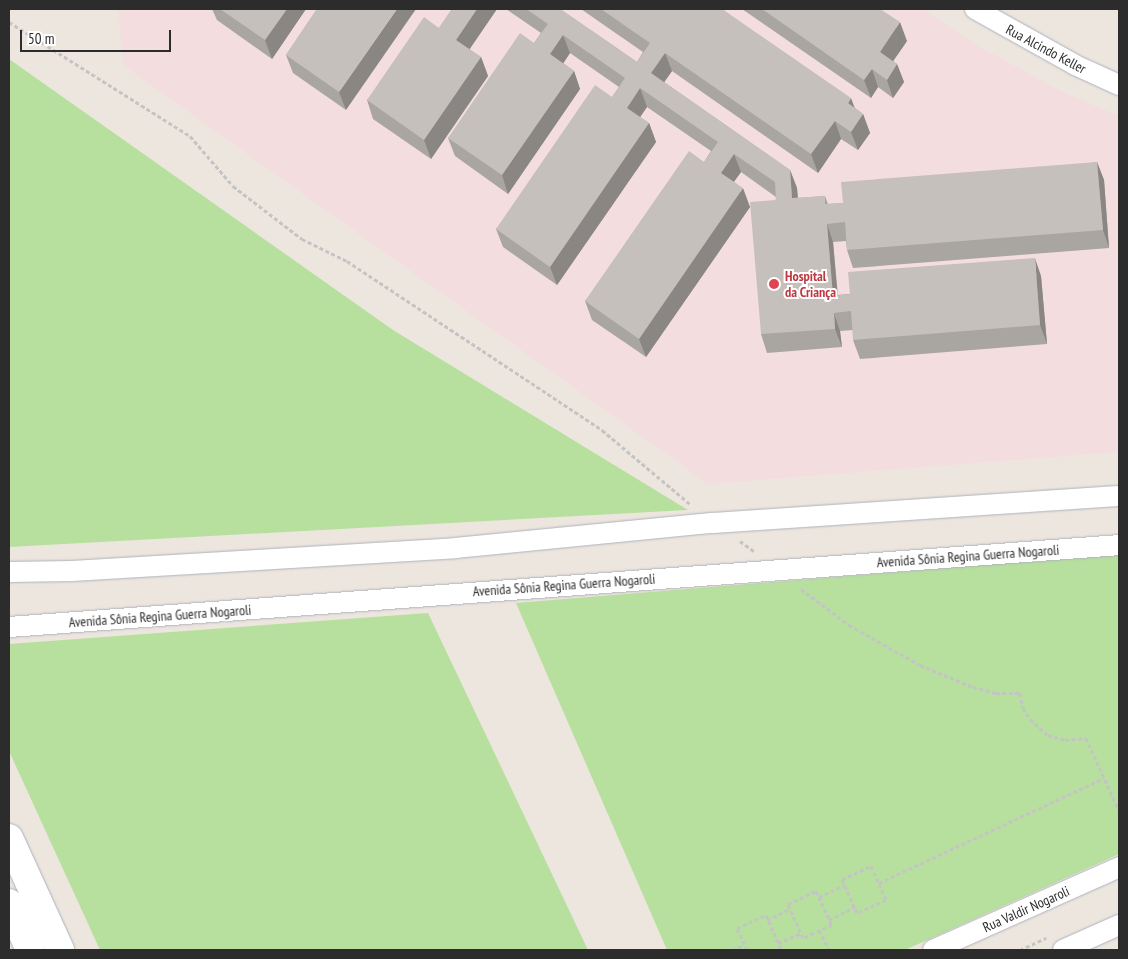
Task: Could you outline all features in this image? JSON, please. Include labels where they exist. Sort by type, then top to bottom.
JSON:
[{"type":"street","name":"Rua Alcindo Keller","points":[[975,9],[1075,65],[1119,85]]},
{"type":"street","points":[[9,572],[72,571],[455,548],[712,523],[1119,496]]},
{"type":"street","name":"Avenida Sônia Regina Guerra Nogaroli","points":[[9,627],[1119,545]]},
{"type":"street","points":[[9,838],[60,950]]},
{"type":"street","name":"Rua Valdir Nogaroli","points":[[933,950],[1119,867]]},
{"type":"street","points":[[9,903],[30,950]]},
{"type":"street","points":[[1064,950],[1119,925]]},
{"type":"path","points":[[9,22],[190,136],[233,186],[302,238],[347,261],[602,430],[712,523],[778,570],[849,625],[920,665],[973,687],[996,693],[1020,693],[1023,708],[1038,729],[1065,740],[1086,738],[1119,811]]},
{"type":"path","points":[[879,884],[1104,778]]},
{"type":"path","points":[[871,866],[886,900],[857,913],[845,885],[842,879],[871,866]]},
{"type":"path","points":[[819,898],[845,885]]},
{"type":"path","points":[[816,891],[832,925],[803,938],[790,909],[788,904],[816,891]]},
{"type":"path","points":[[829,920],[855,907]]},
{"type":"path","points":[[768,920],[790,909]]},
{"type":"path","points":[[747,950],[737,928],[766,915],[781,949],[777,950]]},
{"type":"path","points":[[819,930],[829,950]]},
{"type":"path","points":[[778,943],[801,933]]},
{"type":"path","points":[[732,950],[744,944]]},
{"type":"shaded area","name":"Hospital da Criança","points":[[118,9],[923,9],[973,43],[1059,90],[1119,116],[1119,452],[708,484],[123,65]]},
{"type":"green space","points":[[9,59],[393,330],[688,510],[9,547]]},
{"type":"green space","points":[[1119,554],[1119,854],[905,950],[667,950],[516,603]]},
{"type":"green space","points":[[428,613],[588,950],[100,950],[9,751],[9,644]]},
{"type":"building","points":[[220,9],[287,9],[265,40]]},
{"type":"building","points":[[317,9],[397,9],[339,92],[286,55]]},
{"type":"building","points":[[452,9],[477,9],[456,40],[481,57],[424,140],[367,100],[424,17],[439,28]]},
{"type":"building","points":[[526,9],[560,9],[637,62],[650,43],[601,9],[722,9],[851,98],[848,103],[863,114],[851,132],[835,121],[811,154],[665,53],[651,73],[790,170],[792,198],[825,196],[825,204],[843,203],[841,182],[1097,162],[1103,230],[847,250],[845,222],[827,224],[833,296],[850,294],[848,272],[1035,258],[1040,325],[853,340],[851,311],[834,313],[835,329],[761,334],[750,202],[776,200],[775,182],[734,154],[721,173],[743,188],[639,339],[585,301],[689,151],[704,162],[718,142],[640,88],[627,108],[649,123],[550,267],[496,229],[595,85],[612,97],[625,78],[563,35],[550,54],[574,71],[502,175],[448,138],[520,33],[534,43],[548,24]]},
{"type":"building","points":[[762,9],[880,9],[900,22],[880,52],[897,64],[887,80],[872,69],[864,80]]},
{"type":"place","name":"Hospital da Criança","points":[[774,284]]}]
